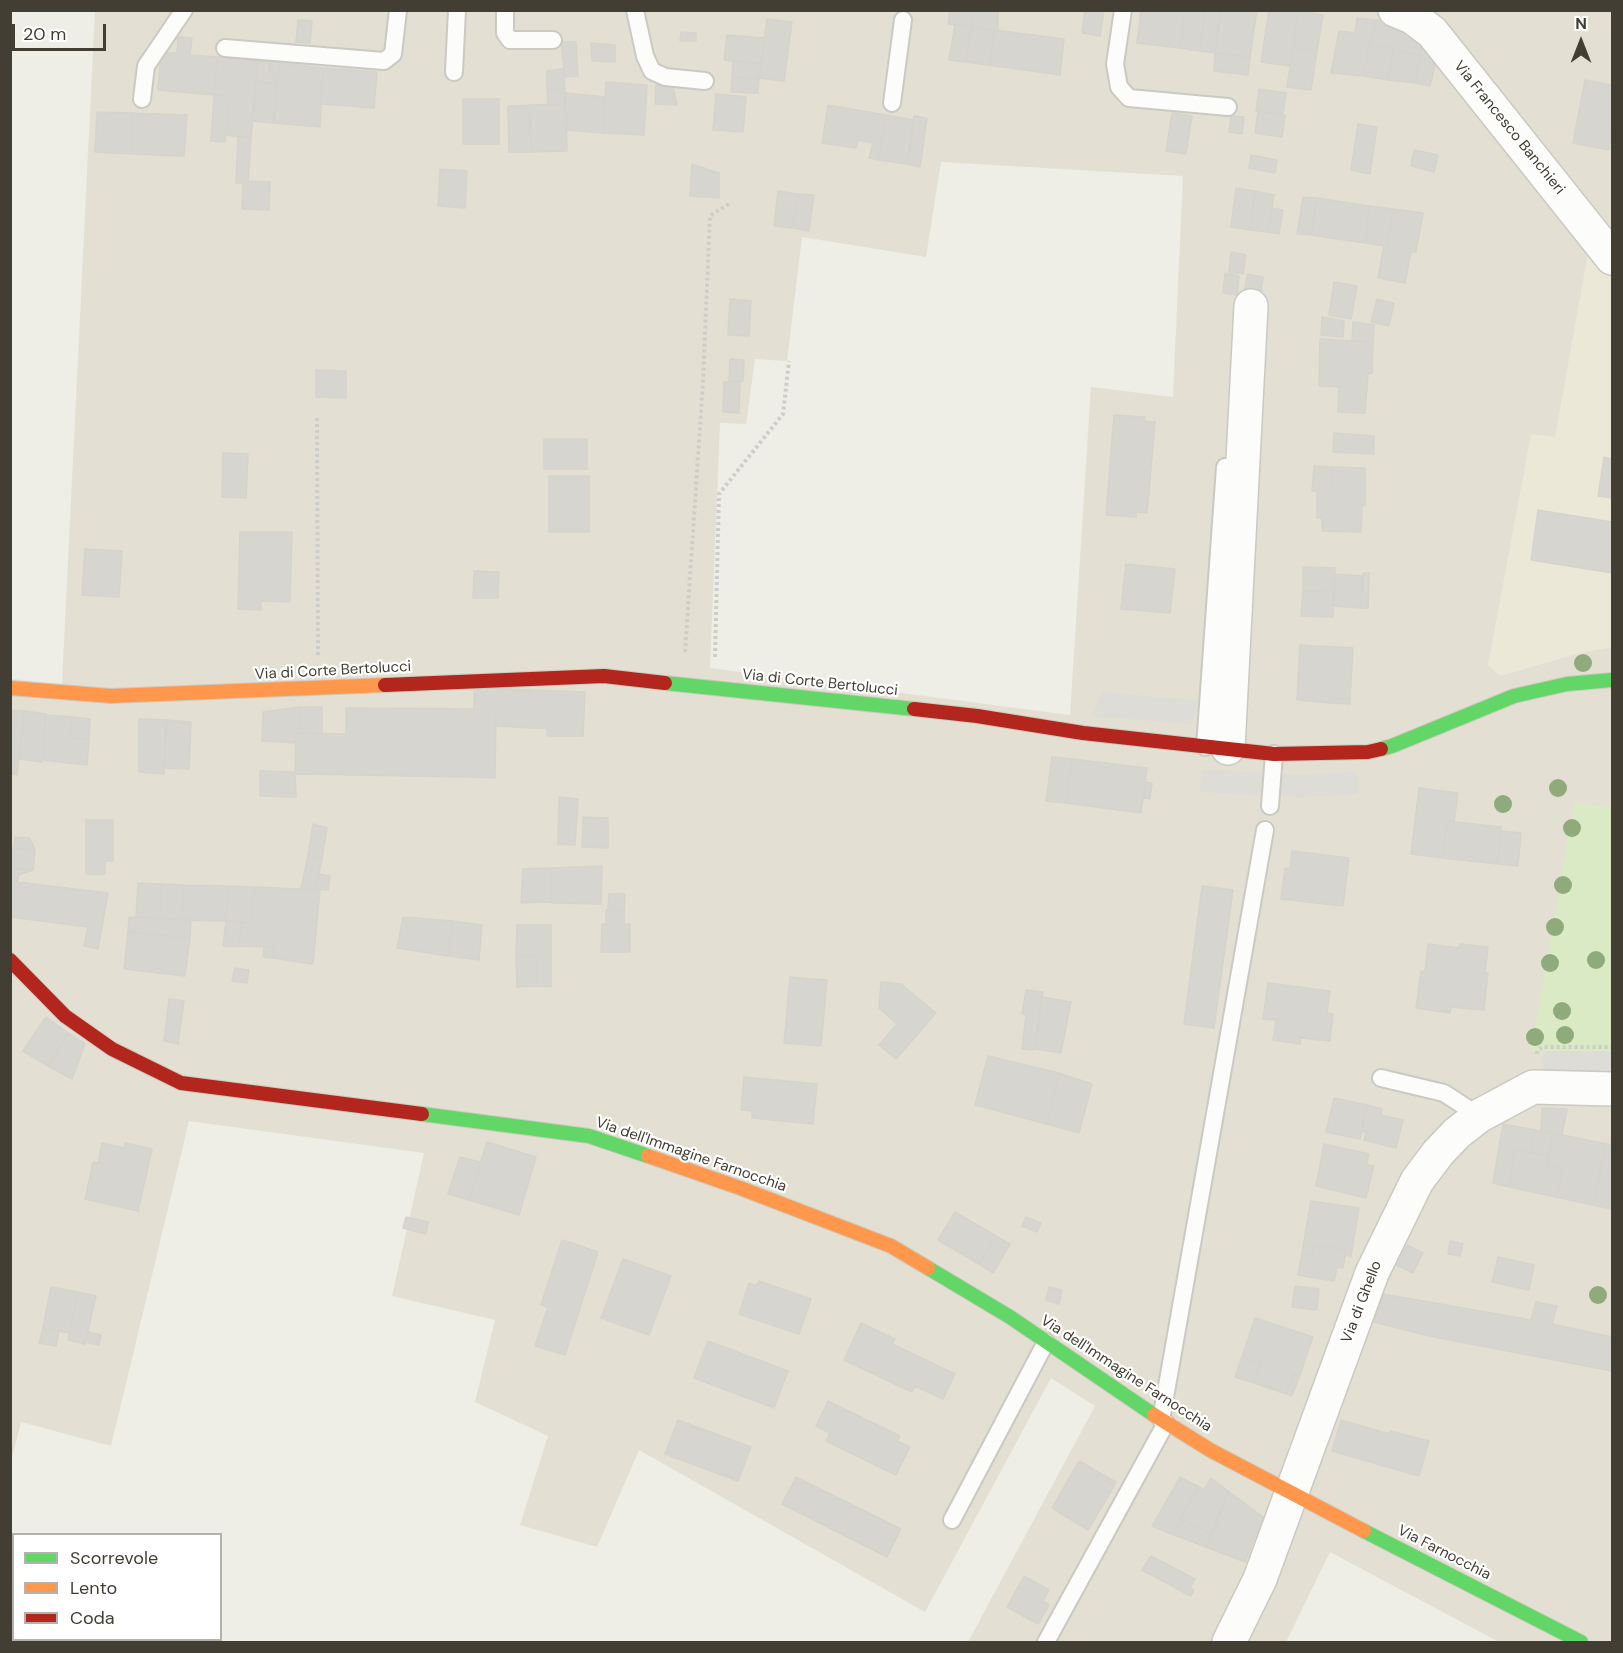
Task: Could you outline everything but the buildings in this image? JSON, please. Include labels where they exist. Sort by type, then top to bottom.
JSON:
[{"type":"street","name":"Via Francesco Banchieri","points":[[1395,10],[1412,16],[1432,32],[1612,258]]},
{"type":"street","points":[[1216,747],[1251,306]]},
{"type":"street","name":"Via di Corte Bertolucci","points":[[10,688],[111,696],[604,676],[977,716],[1083,733],[1274,754],[1368,752],[1392,746],[1514,696],[1567,684],[1612,680]]},
{"type":"street","name":"Via dell'Immagine Farnocchia","points":[[11,964],[65,1016],[112,1049],[181,1083],[589,1136],[740,1188],[891,1246],[1010,1317],[1164,1422],[1291,1494]]},
{"type":"street","name":"Via di Ghello","points":[[1229,1642],[1260,1579],[1372,1273],[1417,1181],[1456,1133],[1479,1116],[1533,1087],[1612,1089]]},
{"type":"street","name":"Via Farnocchia","points":[[1291,1494],[1581,1642]]},
{"type":"lane","points":[[142,99],[146,66],[184,10]]},
{"type":"lane","points":[[225,48],[384,61],[393,54],[398,10]]},
{"type":"lane","points":[[454,72],[457,10]]},
{"type":"lane","points":[[505,10],[505,33],[510,40],[553,40]]},
{"type":"lane","points":[[635,10],[645,56],[652,71],[665,78],[705,81]]},
{"type":"lane","points":[[1123,10],[1115,64],[1119,87],[1129,98],[1228,107]]},
{"type":"lane","points":[[892,103],[903,20]]},
{"type":"lane","points":[[1216,747],[1225,467]]},
{"type":"lane","points":[[1270,806],[1274,754]]},
{"type":"lane","points":[[1046,1642],[1164,1422],[1198,1198],[1265,830]]},
{"type":"lane","points":[[1381,1078],[1444,1093],[1479,1116]]},
{"type":"lane","points":[[952,1520],[1046,1342]]},
{"type":"path","points":[[683,684],[703,382],[710,216],[730,203]]},
{"type":"path","points":[[714,688],[719,494],[783,414],[789,361]]},
{"type":"path","points":[[317,418],[317,688]]},
{"type":"shaded area","points":[[95,11],[1612,11],[1612,1642],[1499,1642],[1330,1552],[1286,1642],[968,1642],[1095,1406],[1051,1378],[925,1612],[639,1450],[597,1547],[520,1525],[548,1436],[475,1402],[495,1320],[392,1296],[424,1153],[189,1121],[111,1446],[21,1422],[11,1462],[11,679],[62,684]],"holes":[[[941,162],[1183,176],[1173,397],[1091,387],[1070,715],[710,668],[720,423],[746,424],[755,359],[787,361],[802,237],[926,257]]]},
{"type":"shaded area","points":[[1590,242],[1612,267],[1612,647],[1573,655],[1500,676],[1488,665],[1531,434],[1555,437]]},
{"type":"shaded area","points":[[1103,692],[1199,701],[1191,724],[1092,716]]},
{"type":"shaded area","points":[[1202,770],[1302,775],[1356,772],[1358,794],[1301,797],[1200,792]]},
{"type":"shaded area","points":[[1544,1051],[1612,1052],[1612,1079],[1541,1078]]},
{"type":"green space","points":[[1574,802],[1612,808],[1612,1052],[1531,1051]]},
{"type":"traffic: fast","points":[[1381,749],[1514,696],[1567,684],[1612,680]]},
{"type":"traffic: fast","points":[[665,683],[914,709]]},
{"type":"traffic: fast","points":[[422,1114],[589,1136],[648,1156]]},
{"type":"traffic: fast","points":[[928,1268],[1010,1317],[1154,1415]]},
{"type":"traffic: fast","points":[[1364,1531],[1581,1642]]},
{"type":"traffic: slow","points":[[10,688],[111,696],[385,685]]},
{"type":"traffic: slow","points":[[648,1156],[740,1188],[891,1246],[928,1268]]},
{"type":"traffic: slow","points":[[1154,1415],[1210,1450],[1364,1531]]},
{"type":"traffic: jam","points":[[385,685],[604,676],[665,683]]},
{"type":"traffic: jam","points":[[914,709],[977,716],[1083,733],[1274,754],[1368,752],[1381,749]]},
{"type":"traffic: jam","points":[[10,960],[65,1016],[112,1049],[181,1083],[422,1114]]}]
